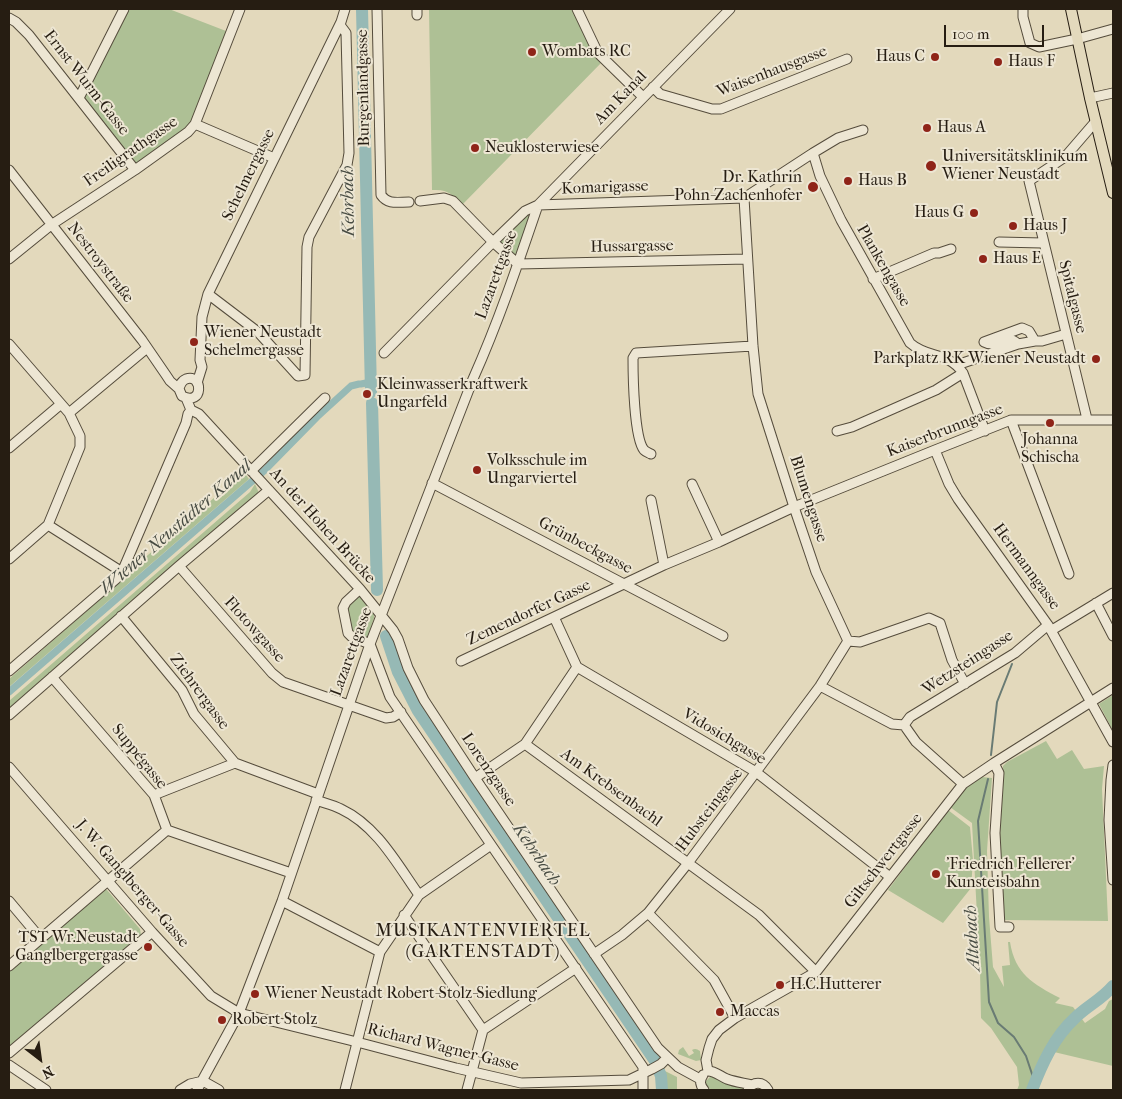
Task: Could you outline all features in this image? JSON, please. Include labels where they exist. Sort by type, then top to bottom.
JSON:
[{"type":"main road","points":[[1071,9],[1113,193]]},
{"type":"street","points":[[79,98],[124,9]]},
{"type":"street","name":"Freiligrathgasse","points":[[9,258],[52,225],[188,132],[195,124],[240,9]]},
{"type":"street","name":"Schelmergasse","points":[[187,383],[200,360],[202,317],[208,294],[340,25],[345,9]]},
{"type":"street","name":"Burgenlandgasse","points":[[377,9],[381,195],[385,201],[390,203],[409,202]]},
{"type":"street","points":[[577,9],[600,54],[643,97]]},
{"type":"street","name":"Am Kanal","points":[[384,354],[525,211],[538,205],[730,9]]},
{"type":"street","points":[[1023,9],[1030,43],[1040,47],[1113,30]]},
{"type":"street","name":"Ernst Wurm-Gasse","points":[[9,18],[29,35],[135,170]]},
{"type":"street","points":[[208,294],[258,332],[298,376],[305,375],[307,247],[309,237],[347,164],[349,153],[346,33],[340,25]]},
{"type":"street","name":"Waisenhausgasse","points":[[653,87],[660,94],[712,109],[721,109],[847,58]]},
{"type":"street","points":[[1090,98],[1113,92]]},
{"type":"street","name":"Spitalgasse","points":[[1087,419],[1028,181],[1065,157],[1096,120]]},
{"type":"street","points":[[195,124],[274,158]]},
{"type":"street","points":[[744,198],[838,138],[863,130]]},
{"type":"street","name":"Plankengasse","points":[[813,153],[820,176],[841,220],[910,344],[917,349],[946,358],[958,365]]},
{"type":"street","name":"Nestroystraße","points":[[9,170],[147,348],[170,381],[187,383],[180,393],[190,398]]},
{"type":"street","points":[[423,201],[444,198],[453,201],[493,242],[518,264]]},
{"type":"street","name":"Komarigasse","points":[[538,205],[744,198]]},
{"type":"street","name":"Blumengasse","points":[[744,198],[753,346],[758,394],[816,572],[848,641]]},
{"type":"street","name":"Lazarettgasse","points":[[197,1090],[239,1013],[282,901],[381,614],[485,352],[538,205]]},
{"type":"street","points":[[999,242],[1043,243]]},
{"type":"street","points":[[873,278],[934,253],[951,249]]},
{"type":"street","name":"Hussargasse","points":[[518,264],[747,259]]},
{"type":"street","points":[[1018,344],[1009,338],[994,344],[984,342],[1022,328],[1029,331],[1034,341]]},
{"type":"street","points":[[985,431],[963,373],[958,365],[1018,344],[1042,341],[1066,334]]},
{"type":"street","points":[[9,344],[69,413],[80,436],[80,447],[48,525],[9,559]]},
{"type":"street","points":[[651,454],[645,451],[639,440],[635,406],[633,358],[636,353],[753,346]]},
{"type":"street","points":[[69,413],[147,348]]},
{"type":"street","points":[[837,431],[852,427],[936,390],[963,373]]},
{"type":"street","points":[[187,383],[199,387],[199,391],[190,398]]},
{"type":"street","name":"An der Hohen Brücke","points":[[190,398],[195,412],[252,471],[381,614]]},
{"type":"street","points":[[252,471],[325,398]]},
{"type":"street","points":[[9,448],[61,404]]},
{"type":"street","points":[[9,671],[122,572],[186,423],[195,412]]},
{"type":"street","points":[[1011,420],[1069,574]]},
{"type":"street","name":"Kaiserbrunngasse","points":[[794,507],[1011,420],[1113,420]]},
{"type":"street","name":"Hermanngasse","points":[[935,450],[949,484],[958,499],[1050,627],[1113,742]]},
{"type":"street","name":"Grünbeckgasse","points":[[432,483],[723,636]]},
{"type":"street","points":[[692,484],[719,542]]},
{"type":"street","points":[[9,715],[267,488]]},
{"type":"street","points":[[651,500],[664,565]]},
{"type":"street","name":"Zemendorfer Gasse","points":[[461,661],[664,565],[794,507]]},
{"type":"street","points":[[48,525],[122,572]]},
{"type":"street","name":"Flotowgasse","points":[[179,566],[272,674],[283,682],[386,718],[393,717],[401,712]]},
{"type":"street","points":[[360,589],[346,602],[343,608],[348,633],[352,637],[370,644],[390,697],[643,1067],[648,1071],[643,1081],[644,1090]]},
{"type":"street","name":"Wetzsteingasse","points":[[904,725],[910,717],[1016,653],[1050,627],[1113,593]]},
{"type":"street","points":[[1096,603],[1113,636]]},
{"type":"street","name":"Lorenzgasse","points":[[381,614],[398,639],[408,668],[424,700],[658,1048],[664,1061],[700,1079]]},
{"type":"street","name":"Ziehrergasse","points":[[121,616],[182,690],[194,714],[235,763]]},
{"type":"street","points":[[475,778],[525,744],[577,667],[554,617]]},
{"type":"street","points":[[848,641],[860,642],[929,618],[940,623],[952,660],[966,684]]},
{"type":"street","name":"Hubsteingasse","points":[[594,954],[622,935],[648,913],[688,863],[820,686],[848,641]]},
{"type":"street","name":"Vidosichgasse","points":[[577,667],[756,772],[890,878]]},
{"type":"street","name":"Suppégasse","points":[[52,677],[154,796],[166,830]]},
{"type":"street","points":[[820,686],[892,724],[904,725],[916,742],[963,784]]},
{"type":"street","name":"Giltschwertgasse","points":[[708,1070],[706,1060],[712,1039],[719,1030],[735,1018],[816,972],[963,784],[1113,688]]},
{"type":"street","name":"Am Krebsenbachl","points":[[525,744],[758,915],[816,972]]},
{"type":"street","points":[[154,796],[235,763],[317,797],[342,809],[364,823],[383,843],[418,895]]},
{"type":"street","points":[[994,763],[998,773],[995,833],[1000,927],[1009,927]]},
{"type":"street","points":[[1113,765],[1109,820],[1113,880]]},
{"type":"street","name":"J. W. Ganglberger-Gasse","points":[[9,767],[210,996],[239,1013]]},
{"type":"street","points":[[9,966],[166,830],[291,873]]},
{"type":"street","points":[[345,1090],[380,952],[418,895],[492,845]]},
{"type":"street","points":[[9,901],[41,938]]},
{"type":"street","points":[[282,901],[380,952]]},
{"type":"street","points":[[648,913],[714,980],[735,1018]]},
{"type":"street","points":[[404,915],[483,1030]]},
{"type":"street","points":[[9,1053],[152,932]]},
{"type":"street","points":[[467,1090],[483,1030],[576,968]]},
{"type":"street","name":"Richard Wagner-Gasse","points":[[239,1013],[521,1083],[629,1080],[664,1061]]},
{"type":"street","points":[[9,1065],[46,1090]]},
{"type":"street","points":[[704,1090],[700,1079],[708,1070],[712,1070],[724,1078],[750,1088],[756,1083],[764,1085],[768,1090]]},
{"type":"street","points":[[180,1090],[190,1084],[203,1081],[219,1090]]},
{"type":"green space","points":[[129,9],[169,9],[226,31],[189,128],[136,165],[83,98]]},
{"type":"green space","name":"Neuklosterwiese","points":[[429,9],[572,9],[595,55],[602,62],[462,205],[446,191],[432,190]]},
{"type":"green space","points":[[530,213],[531,215],[516,257],[499,242],[523,215]]},
{"type":"green space","points":[[244,472],[249,479],[9,687],[9,679],[121,581],[132,557],[141,561]]},
{"type":"green space","points":[[255,484],[259,493],[9,709],[9,701],[250,492]]},
{"type":"green space","points":[[359,596],[374,613],[367,639],[352,633],[346,608],[348,603]]},
{"type":"green space","points":[[1113,695],[1113,731],[1099,704]]},
{"type":"green space","points":[[1046,741],[1057,759],[1072,750],[1084,769],[1104,766],[1102,789],[1108,921],[1004,920],[1000,836],[1003,766]]},
{"type":"green space","points":[[982,777],[992,778],[987,851],[989,917],[993,967],[1004,987],[1002,966],[1010,965],[1008,942],[1010,942],[1016,962],[1027,977],[1060,998],[1055,1003],[1073,1007],[1085,1023],[1105,1009],[1109,1001],[1113,999],[1113,1066],[1054,1052],[1036,1090],[1017,1090],[1019,1085],[1017,1067],[991,1028],[981,1018],[972,823],[950,807],[964,789]]},
{"type":"green space","name":"'Friedrich Fellerer' Kunsteisbahn","points":[[948,810],[970,827],[973,860],[971,888],[943,923],[888,890]]},
{"type":"green space","points":[[102,890],[107,890],[140,929],[141,935],[9,1048],[9,972]]},
{"type":"green space","points":[[683,1047],[689,1056],[694,1053],[693,1049],[700,1051],[701,1060],[696,1061],[678,1054],[679,1050]]},
{"type":"green space","points":[[665,1071],[677,1077],[677,1090],[667,1090]]},
{"type":"green space","points":[[713,1076],[746,1087],[745,1090],[713,1090],[708,1088],[706,1081]]},
{"type":"waterway","name":"Kehrbach","points":[[362,9],[371,392]]},
{"type":"waterway","name":"Wiener Neustädter Kanal","points":[[361,384],[371,382]]},
{"type":"waterway","name":"Wiener Neustädter Kanal","points":[[9,692],[265,470],[317,417],[351,386],[359,384]]},
{"type":"waterway","name":"Kehrbach","points":[[372,403],[377,590]]},
{"type":"waterway","name":"Kehrbach","points":[[386,636],[398,672],[418,711],[655,1061],[661,1076],[662,1090]]},
{"type":"waterway","name":"Altabach","points":[[991,755],[997,702],[1012,664]]},
{"type":"waterway","name":"Altabach","points":[[988,779],[978,821],[989,1002],[998,1023],[1014,1037],[1026,1056],[1035,1083]]},
{"type":"waterway","points":[[1032,1090],[1044,1061],[1068,1025],[1113,986]]},
{"type":"place","name":"Wombats RC","points":[[532,52]]},
{"type":"place","name":"Haus C","points":[[935,57]]},
{"type":"place","name":"Haus F","points":[[998,62]]},
{"type":"place","name":"Haus A","points":[[927,128]]},
{"type":"place","name":"Neuklosterwiese","points":[[475,148]]},
{"type":"place","name":"Universitätsklinikum Wiener Neustadt","points":[[931,166]]},
{"type":"place","name":"Haus B","points":[[848,181]]},
{"type":"place","name":"Dr. Kathrin Pohn-Zachenhofer","points":[[813,187]]},
{"type":"place","name":"Haus G","points":[[974,213]]},
{"type":"place","name":"Haus J","points":[[1013,226]]},
{"type":"place","name":"Haus E","points":[[983,259]]},
{"type":"place","name":"Wiener Neustadt Schelmergasse","points":[[194,342]]},
{"type":"place","name":"Parkplatz RK Wiener Neustadt","points":[[1096,359]]},
{"type":"place","name":"Kleinwasserkraftwerk Ungarfeld","points":[[367,394]]},
{"type":"place","name":"Johanna Schischa","points":[[1050,423]]},
{"type":"place","name":"Volksschule im Ungarviertel","points":[[477,470]]},
{"type":"place","name":"'Friedrich Fellerer' Kunsteisbahn","points":[[936,874]]},
{"type":"place","name":"TST Wr.Neustadt Ganglbergergasse","points":[[148,947]]},
{"type":"place","name":"H.C.Hutterer","points":[[780,985]]},
{"type":"place","name":"Wiener Neustadt Robert-Stolz-Siedlung","points":[[255,994]]},
{"type":"place","name":"Maccas","points":[[720,1012]]},
{"type":"place","name":"Robert Stolz","points":[[222,1020]]},
{"type":"district","name":"MUSIKANTENVIERTEL (GARTENSTADT)","points":[[483,942]]}]
